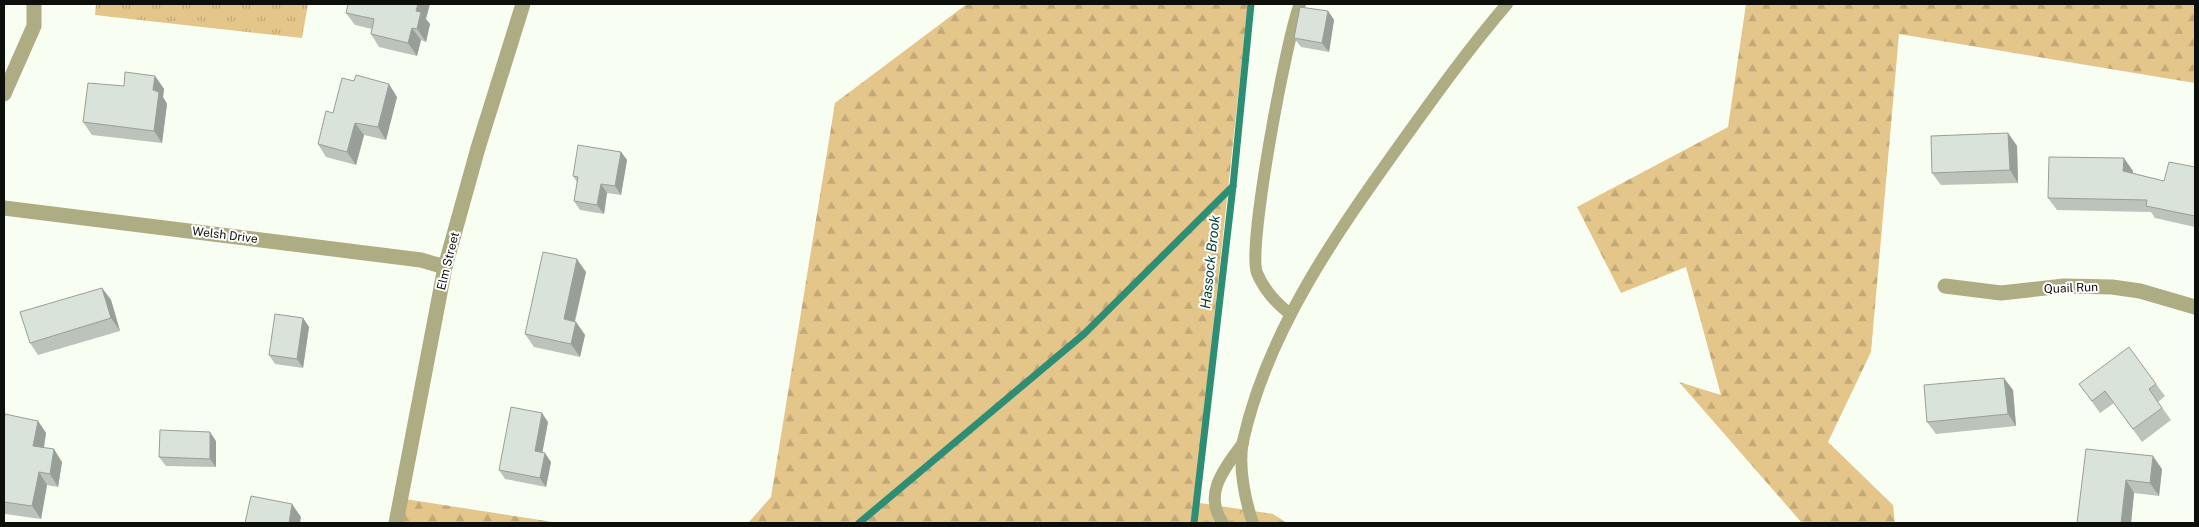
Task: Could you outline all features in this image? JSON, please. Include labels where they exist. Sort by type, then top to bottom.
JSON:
[{"type":"street","points":[[4,94],[34,26],[34,4]]},
{"type":"street","name":"Elm Street","points":[[396,523],[445,267],[478,148],[523,4]]},
{"type":"street","name":"Welsh Drive","points":[[4,208],[421,260],[445,267]]},
{"type":"street","name":"Quail Run","points":[[1945,286],[2002,293],[2064,286],[2112,287],[2140,291],[2195,307]]},
{"type":"lane","points":[[1290,314],[1274,301],[1256,272],[1258,216],[1286,60],[1300,4]]},
{"type":"lane","points":[[1253,523],[1244,488],[1243,443],[1260,387],[1290,314],[1357,203],[1459,62],[1507,4]]},
{"type":"lane","points":[[1223,523],[1214,505],[1214,488],[1243,443]]},
{"type":"green space","points":[[96,4],[308,4],[302,38],[95,15]]},
{"type":"green space","points":[[967,4],[1248,4],[1192,523],[748,523],[771,497],[835,103]]},
{"type":"green space","points":[[1746,4],[2195,4],[2195,83],[1899,34],[1871,352],[1828,442],[1893,505],[1895,523],[1802,523],[1679,382],[1721,395],[1686,267],[1621,293],[1577,207],[1728,127]]},
{"type":"green space","points":[[405,499],[559,523],[400,523]]},
{"type":"green space","points":[[1193,502],[1273,514],[1287,523],[1192,523]]},
{"type":"building","points":[[348,4],[418,4],[416,11],[421,12],[417,29],[412,28],[408,43],[371,34],[374,19],[346,13]]},
{"type":"building","points":[[1300,7],[1328,11],[1322,43],[1294,38]]},
{"type":"building","points":[[125,72],[155,76],[153,90],[159,92],[154,131],[83,122],[88,83],[124,86]]},
{"type":"building","points":[[356,75],[389,84],[378,127],[355,123],[347,152],[318,144],[326,111],[333,113],[342,78],[354,81]]},
{"type":"building","points":[[2008,133],[2010,170],[1932,173],[1931,136]]},
{"type":"building","points":[[578,145],[621,152],[615,186],[601,184],[597,205],[574,201],[578,177],[573,176]]},
{"type":"building","points":[[2049,157],[2124,158],[2123,171],[2164,181],[2169,162],[2195,167],[2195,216],[2146,206],[2147,200],[2048,198]]},
{"type":"building","points":[[543,252],[577,259],[564,319],[576,322],[571,344],[525,334]]},
{"type":"building","points":[[102,288],[111,318],[30,343],[20,312]]},
{"type":"building","points":[[275,314],[303,318],[297,359],[269,355]]},
{"type":"building","points":[[2129,347],[2156,384],[2149,389],[2162,408],[2133,429],[2105,391],[2092,401],[2079,384]]},
{"type":"building","points":[[2004,378],[2008,414],[1927,422],[1924,385]]},
{"type":"building","points":[[511,407],[542,413],[535,451],[545,453],[540,478],[499,470]]},
{"type":"building","points":[[5,414],[38,421],[33,446],[54,449],[50,474],[39,472],[32,506],[4,502]]},
{"type":"building","points":[[160,430],[210,432],[210,459],[159,457]]},
{"type":"building","points":[[2086,449],[2153,456],[2150,483],[2126,480],[2121,523],[2077,523]]},
{"type":"building","points":[[251,496],[292,504],[289,523],[245,523]]},
{"type":"waterway","name":"Hassock Brook","points":[[1194,523],[1233,186],[1251,4]]},
{"type":"waterway","points":[[859,523],[1084,334],[1233,186]]}]
